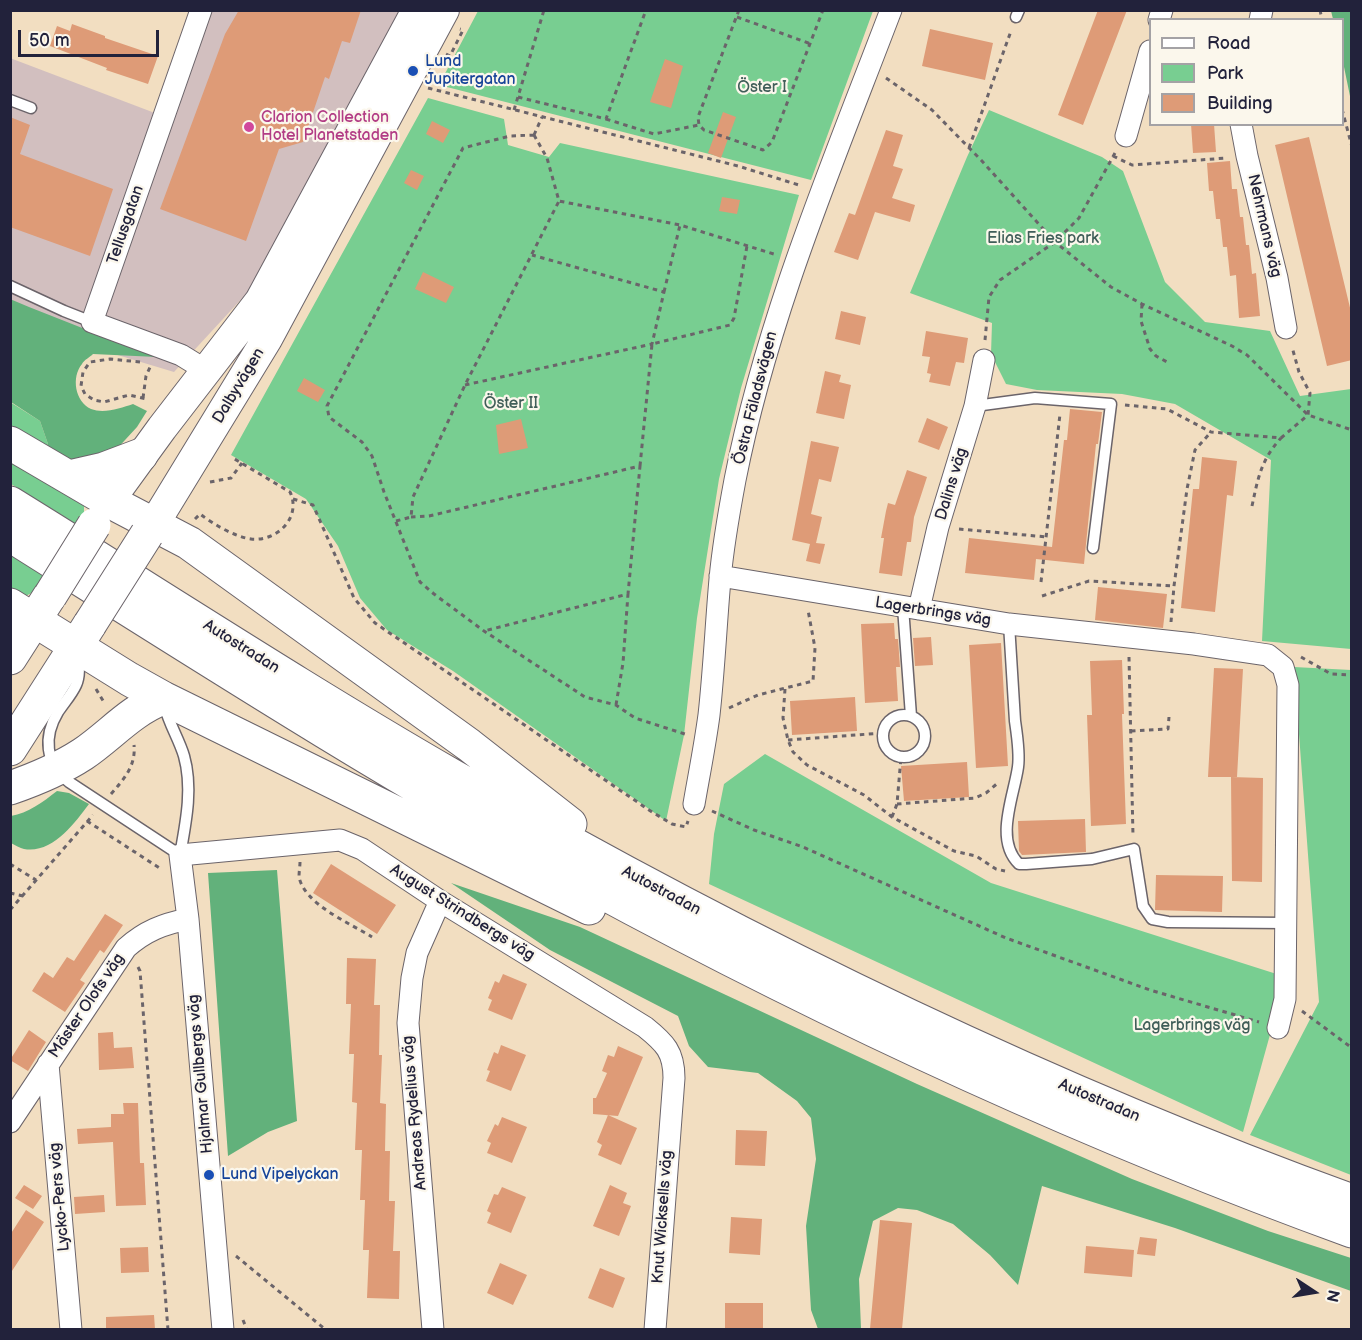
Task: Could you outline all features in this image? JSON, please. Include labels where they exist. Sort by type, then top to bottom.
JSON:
[{"type":"main road","name":"Dalbyvägen","points":[[10,658],[32,607],[141,455],[260,301],[417,10]]},
{"type":"main road","name":"Dalbyvägen","points":[[10,748],[151,529],[267,339],[454,20]]},
{"type":"main road","points":[[10,443],[69,477],[101,513],[189,543],[469,745],[644,883]]},
{"type":"main road","points":[[69,477],[104,469],[141,455]]},
{"type":"main road","name":"Autostradan","points":[[10,503],[448,773],[644,883],[858,991],[1006,1060],[1156,1125],[1269,1171],[1352,1201]]},
{"type":"main road","name":"Autostradan","points":[[10,535],[435,797],[582,881],[709,948],[848,1018],[1088,1127],[1352,1231]]},
{"type":"main road","points":[[32,607],[83,635],[163,698],[606,916],[726,969],[848,1018]]},
{"type":"main road","points":[[10,788],[56,770],[84,753],[145,705],[163,698]]},
{"type":"street","name":"Östra Fäladsvägen","points":[[694,804],[709,716],[720,576],[735,480],[757,390],[773,328],[797,259],[891,10]]},
{"type":"street","name":"Tellusgatan","points":[[92,322],[195,12]]},
{"type":"street","points":[[1126,136],[1149,55]]},
{"type":"street","name":"Nehrmans väg","points":[[1241,126],[1286,328]]},
{"type":"street","points":[[92,322],[181,355],[207,371]]},
{"type":"street","name":"Dalins väg","points":[[911,608],[975,406],[984,360]]},
{"type":"street","name":"Lagerbrings väg","points":[[720,576],[1008,624],[1170,641],[1268,655]]},
{"type":"street","points":[[1268,655],[1283,668],[1288,685],[1285,999],[1278,1028]]},
{"type":"street","name":"August Strindbergs väg","points":[[180,855],[302,842],[340,840],[351,843],[440,901],[645,1027],[663,1042],[672,1057],[674,1065],[672,1104]]},
{"type":"street","name":"Hjalmar Gullbergs väg","points":[[180,855],[188,920],[223,1329]]},
{"type":"street","name":"Andreas Rydelius väg","points":[[433,1329],[408,1023],[417,953],[440,901]]},
{"type":"street","name":"Mäster Olofs väg","points":[[10,1122],[126,948],[139,936],[156,927],[188,920]]},
{"type":"street","name":"Lycko-Pers väg","points":[[48,1064],[71,1329]]},
{"type":"street","name":"Knut Wicksells väg","points":[[655,1329],[672,1104]]},
{"type":"lane","points":[[10,100],[31,108]]},
{"type":"lane","points":[[10,286],[92,322]]},
{"type":"lane","points":[[975,406],[1035,398],[1111,404],[1093,548]]},
{"type":"lane","points":[[911,608],[911,716]]},
{"type":"lane","points":[[1008,624],[1019,765],[1007,832],[1012,857],[1019,864],[1092,859],[1134,849],[1143,906],[1152,919],[1168,922],[1286,923]]},
{"type":"lane","points":[[83,635],[76,685],[51,727],[48,748],[50,758],[56,770],[76,786],[146,830],[180,855],[188,801],[188,776],[183,752],[167,717],[163,698]]},
{"type":"lane","points":[[911,716],[923,727],[924,743],[916,753],[901,757],[887,748],[883,733],[892,719],[911,716]]},
{"type":"path","points":[[514,110],[544,10]]},
{"type":"path","points":[[606,119],[646,10]]},
{"type":"path","points":[[739,10],[698,117],[699,125],[704,130],[763,150],[772,142],[823,10]]},
{"type":"path","points":[[969,148],[1017,14]]},
{"type":"path","points":[[736,17],[811,44]]},
{"type":"path","points":[[450,56],[454,20]]},
{"type":"path","points":[[870,67],[932,110],[1055,242],[1110,287],[1232,346],[1247,355],[1308,415],[1352,430]]},
{"type":"path","points":[[423,87],[738,166],[821,192]]},
{"type":"path","points":[[518,97],[606,119],[654,134],[699,125]]},
{"type":"path","points":[[534,135],[542,117]]},
{"type":"path","points":[[1344,117],[1352,147]]},
{"type":"path","points":[[411,517],[413,497],[465,385],[559,201],[547,158],[534,135]]},
{"type":"path","points":[[534,135],[510,136],[463,147],[327,406],[329,417],[362,442],[372,456],[420,582],[484,631],[585,697],[616,705],[635,718],[684,735],[697,729],[709,716],[758,694],[813,681],[815,648],[805,590]]},
{"type":"path","points":[[984,360],[989,297],[1000,280],[1055,242],[1079,218],[1126,136]]},
{"type":"path","points":[[1113,156],[1132,165],[1247,156]]},
{"type":"path","points":[[559,201],[680,225],[797,259]]},
{"type":"path","points":[[616,705],[623,663],[652,344],[680,225]]},
{"type":"path","points":[[465,385],[730,325],[734,318],[747,246]]},
{"type":"path","points":[[532,255],[664,292]]},
{"type":"path","points":[[1142,304],[1141,321],[1150,349],[1156,356],[1170,363]]},
{"type":"path","points":[[1252,506],[1259,471],[1269,452],[1281,438],[1308,415],[1310,393],[1299,372],[1286,328]]},
{"type":"path","points":[[143,398],[146,376],[151,364]]},
{"type":"path","points":[[1041,582],[1062,400]]},
{"type":"path","points":[[1111,404],[1167,409],[1210,432],[1281,438]]},
{"type":"path","points":[[1170,641],[1186,489],[1195,450],[1210,432]]},
{"type":"path","points":[[200,514],[241,536],[260,539],[277,534],[287,524],[293,508],[290,492],[233,458]]},
{"type":"path","points":[[210,482],[231,478],[242,463]]},
{"type":"path","points":[[396,521],[429,516],[640,466]]},
{"type":"path","points":[[293,499],[313,505],[354,598],[375,623],[672,824],[686,827],[694,804],[754,830],[804,847],[1006,938],[1150,990],[1278,1028]]},
{"type":"path","points":[[938,527],[1047,537]]},
{"type":"path","points":[[1042,596],[1089,581],[1174,586]]},
{"type":"path","points":[[484,631],[628,594]]},
{"type":"path","points":[[1129,637],[1134,849]]},
{"type":"path","points":[[1268,655],[1282,650],[1299,656],[1331,674],[1352,675]]},
{"type":"path","points":[[785,689],[783,718],[788,740],[793,752],[807,765],[864,795],[892,817],[954,851],[976,856],[996,869],[1010,872],[1019,864]]},
{"type":"path","points":[[1131,731],[1168,729],[1169,717]]},
{"type":"path","points":[[788,740],[883,733]]},
{"type":"path","points":[[892,817],[897,804],[901,757]]},
{"type":"path","points":[[897,804],[975,798],[986,793],[1019,765]]},
{"type":"path","points":[[87,821],[162,870]]},
{"type":"path","points":[[302,842],[299,877],[309,896],[326,910],[372,937]]},
{"type":"path","points":[[10,864],[36,880]]},
{"type":"path","points":[[10,893],[23,896]]},
{"type":"path","points":[[126,948],[140,971],[168,1329]]},
{"type":"path","points":[[1285,999],[1352,1048]]},
{"type":"path","points":[[230,1251],[326,1329]]},
{"type":"shaded area","points":[[206,11],[405,11],[259,280],[174,372],[18,325],[11,320],[10,58],[168,118]]},
{"type":"green space","name":"Öster I","points":[[478,11],[873,11],[811,180],[439,85]]},
{"type":"green space","points":[[1331,11],[1351,11],[1351,101],[1344,67],[1344,18],[1333,18]]},
{"type":"green space","name":"Öster II","points":[[428,98],[504,119],[508,145],[549,157],[560,143],[799,195],[741,388],[719,479],[697,618],[684,735],[666,821],[453,671],[387,630],[360,598],[338,546],[306,499],[231,455]]},
{"type":"green space","name":"Elias Fries park","points":[[989,110],[1102,157],[1123,171],[1165,282],[1205,322],[1270,331],[1300,396],[1351,389],[1351,649],[1262,641],[1271,460],[1175,404],[1122,394],[1037,390],[1006,384],[991,354],[992,323],[910,293]]},
{"type":"green space","points":[[10,299],[157,357],[93,354],[84,361],[79,369],[76,389],[86,406],[107,411],[133,404],[147,411],[137,427],[114,452],[73,464],[42,448],[48,444],[40,421],[11,402]]},
{"type":"green space","points":[[10,402],[40,421],[48,444],[42,448],[11,428]]},
{"type":"green space","points":[[10,455],[84,498],[84,521],[81,527],[11,484]]},
{"type":"green space","points":[[10,555],[48,578],[43,587],[22,598],[11,590]]},
{"type":"green space","points":[[1294,667],[1351,670],[1351,1175],[1250,1135],[1319,1002]]},
{"type":"green space","name":"Lagerbrings väg","points":[[765,754],[991,883],[1286,977],[1243,1132],[709,884],[714,834],[724,784]]},
{"type":"green space","points":[[57,791],[69,793],[89,804],[61,836],[44,847],[24,849],[11,843],[11,816],[29,810]]},
{"type":"green space","points":[[277,870],[297,1121],[268,1132],[228,1156],[208,873]]},
{"type":"green space","points":[[451,883],[580,927],[917,1084],[1132,1179],[1268,1231],[1351,1258],[1351,1291],[1175,1228],[1042,1186],[1018,1285],[990,1255],[953,1224],[917,1210],[898,1208],[873,1221],[859,1279],[861,1329],[818,1329],[811,1310],[806,1226],[816,1159],[811,1118],[797,1101],[758,1073],[708,1067],[689,1046],[678,1016],[550,950]]},
{"type":"building","name":"Clarion Collection Hotel Planetstaden","points":[[239,10],[361,10],[350,43],[342,41],[329,79],[325,77],[303,142],[279,149],[246,241],[160,209],[225,34]]},
{"type":"building","points":[[1098,10],[1127,10],[1083,125],[1058,115]]},
{"type":"building","points":[[72,24],[158,56],[148,84],[106,70],[107,68],[50,46],[57,26],[70,31]]},
{"type":"building","points":[[930,29],[993,43],[985,80],[922,66]]},
{"type":"building","points":[[665,59],[683,66],[671,108],[650,102]]},
{"type":"building","points":[[723,112],[736,117],[721,158],[708,153]]},
{"type":"building","points":[[10,117],[30,125],[20,154],[113,189],[90,256],[10,227]]},
{"type":"building","points":[[432,121],[450,130],[443,143],[426,134]]},
{"type":"building","points":[[1191,126],[1214,126],[1216,152],[1193,153]]},
{"type":"building","points":[[886,130],[903,135],[893,166],[903,169],[892,198],[915,205],[910,222],[875,212],[858,260],[834,252],[849,213],[855,215]]},
{"type":"building","points":[[1309,137],[1352,316],[1352,360],[1327,366],[1275,145]]},
{"type":"building","points":[[1230,161],[1232,189],[1237,189],[1246,245],[1249,245],[1252,274],[1256,273],[1260,316],[1239,318],[1236,275],[1230,276],[1227,247],[1223,247],[1220,219],[1216,219],[1213,191],[1209,191],[1207,163]]},
{"type":"building","points":[[411,170],[424,176],[417,190],[404,183]]},
{"type":"building","points":[[722,197],[740,200],[737,214],[719,211]]},
{"type":"building","points":[[423,272],[454,287],[446,303],[415,289]]},
{"type":"building","points":[[841,311],[866,317],[860,345],[835,339]]},
{"type":"building","points":[[926,331],[968,338],[964,363],[956,362],[950,386],[929,382],[931,374],[927,373],[930,357],[922,356]]},
{"type":"building","points":[[825,371],[841,375],[839,382],[851,385],[844,419],[816,413]]},
{"type":"building","points":[[304,378],[325,390],[318,402],[297,391]]},
{"type":"building","points":[[1070,409],[1102,412],[1098,444],[1096,444],[1084,564],[1036,559],[1034,580],[965,573],[969,538],[1052,547],[1064,440],[1067,440]]},
{"type":"building","points":[[927,418],[948,427],[939,450],[918,442]]},
{"type":"building","points":[[521,419],[528,448],[499,454],[496,425]]},
{"type":"building","points":[[811,441],[839,447],[831,482],[819,479],[811,514],[822,517],[816,543],[825,544],[820,564],[806,561],[810,544],[792,540]]},
{"type":"building","points":[[1202,457],[1237,461],[1233,496],[1227,495],[1215,612],[1181,608],[1193,489],[1199,489]]},
{"type":"building","points":[[907,470],[927,477],[914,517],[911,542],[907,542],[902,576],[879,573],[884,538],[881,538],[888,503],[895,505]]},
{"type":"building","points":[[1098,587],[1167,594],[1163,628],[1095,620]]},
{"type":"building","points":[[894,623],[895,639],[898,639],[900,667],[896,667],[898,701],[865,703],[861,624]]},
{"type":"building","points":[[931,637],[933,665],[915,666],[913,638]]},
{"type":"building","points":[[1001,643],[1008,766],[976,768],[969,645]]},
{"type":"building","points":[[1122,660],[1126,824],[1091,826],[1087,715],[1092,715],[1090,661]]},
{"type":"building","points":[[1214,668],[1243,669],[1237,777],[1208,777]]},
{"type":"building","points":[[855,697],[857,731],[792,735],[790,701]]},
{"type":"building","points":[[967,762],[969,797],[904,801],[901,766]]},
{"type":"building","points":[[1231,777],[1263,778],[1262,882],[1232,881]]},
{"type":"building","points":[[1085,819],[1086,852],[1022,855],[1019,851],[1018,821]]},
{"type":"building","points":[[331,864],[396,905],[377,934],[313,893]]},
{"type":"building","points":[[1156,875],[1223,876],[1222,912],[1155,910]]},
{"type":"building","points":[[105,914],[123,925],[104,953],[100,950],[80,980],[85,983],[65,1012],[32,991],[44,972],[53,978],[67,957],[74,961]]},
{"type":"building","points":[[347,958],[376,959],[374,1005],[380,1005],[379,1055],[382,1055],[380,1103],[386,1104],[385,1151],[390,1151],[389,1201],[395,1201],[393,1251],[400,1251],[399,1299],[367,1298],[369,1250],[363,1250],[365,1200],[360,1200],[362,1150],[355,1150],[357,1103],[352,1102],[354,1054],[349,1054],[351,1004],[346,1004]]},
{"type":"building","points":[[503,974],[527,984],[512,1020],[488,1010],[492,1000],[488,998],[495,981],[499,983]]},
{"type":"building","points":[[29,1030],[46,1042],[28,1071],[10,1060]]},
{"type":"building","points":[[113,1032],[114,1048],[132,1047],[134,1068],[99,1070],[98,1033]]},
{"type":"building","points":[[501,1045],[526,1055],[511,1091],[486,1081],[490,1071],[487,1070],[494,1052],[498,1054]]},
{"type":"building","points":[[618,1046],[643,1057],[618,1116],[593,1114],[593,1098],[596,1098],[607,1073],[602,1071],[608,1055],[614,1057]]},
{"type":"building","points":[[123,1103],[138,1103],[140,1163],[144,1163],[146,1205],[116,1206],[113,1142],[78,1144],[77,1129],[111,1127],[111,1114],[124,1114]]},
{"type":"building","points":[[608,1115],[637,1128],[621,1165],[598,1155],[602,1145],[597,1142]]},
{"type":"building","points":[[502,1117],[527,1127],[512,1163],[487,1153],[491,1143],[487,1141],[495,1124],[498,1126]]},
{"type":"building","points":[[736,1130],[767,1131],[765,1166],[735,1165]]},
{"type":"building","points":[[24,1185],[42,1196],[33,1209],[15,1198]]},
{"type":"building","points":[[610,1185],[627,1193],[623,1203],[631,1206],[619,1236],[593,1226]]},
{"type":"building","points":[[502,1187],[526,1197],[511,1233],[487,1223],[491,1213],[487,1211],[494,1194],[498,1195]]},
{"type":"building","points":[[104,1195],[105,1212],[75,1214],[74,1197]]},
{"type":"building","points":[[26,1210],[44,1222],[10,1274],[10,1235]]},
{"type":"building","points":[[731,1217],[762,1219],[760,1255],[729,1253]]},
{"type":"building","points":[[880,1220],[912,1223],[902,1329],[870,1329]]},
{"type":"building","points":[[1140,1237],[1157,1239],[1155,1256],[1137,1254]]},
{"type":"building","points":[[1086,1246],[1134,1250],[1132,1277],[1084,1273]]},
{"type":"building","points":[[148,1247],[149,1272],[121,1273],[120,1248]]},
{"type":"building","points":[[500,1263],[527,1275],[513,1305],[487,1293]]},
{"type":"building","points":[[600,1268],[625,1278],[613,1308],[588,1298]]},
{"type":"building","points":[[725,1303],[763,1303],[763,1329],[725,1329]]},
{"type":"building","points":[[154,1315],[155,1329],[106,1329],[106,1317]]},
{"type":"place","name":"Lund Jupitergatan","points":[[413,71]]},
{"type":"place","name":"Clarion Collection Hotel Planetstaden","points":[[249,127]]},
{"type":"place","name":"Lund Vipelyckan","points":[[209,1175]]}]
